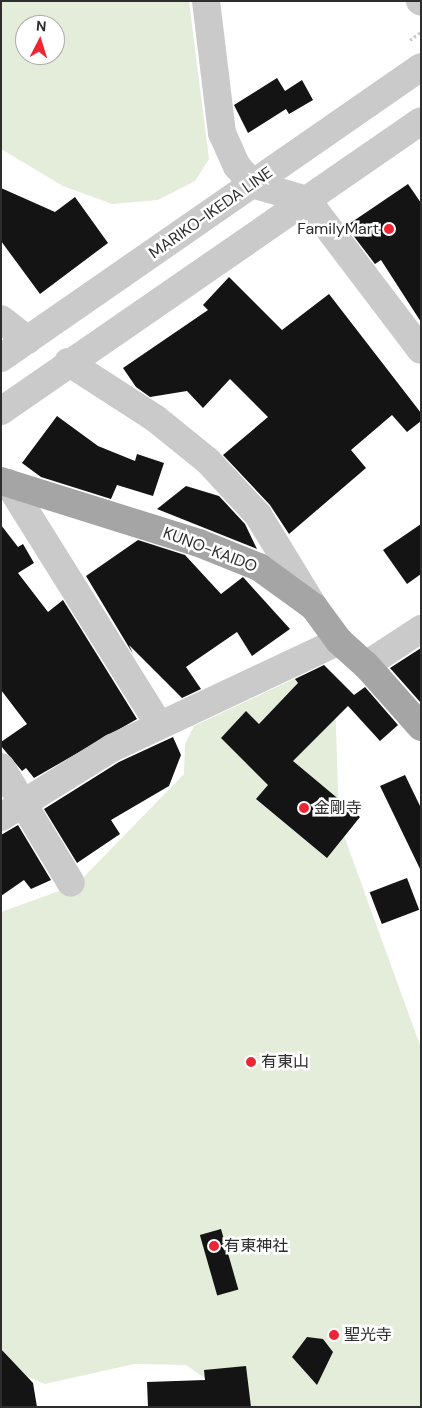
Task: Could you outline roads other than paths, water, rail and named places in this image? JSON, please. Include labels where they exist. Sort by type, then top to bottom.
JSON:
[{"type":"main road","name":"KUNO-KAIDO","points":[[4,482],[199,543],[259,567],[314,607],[339,641],[366,665],[421,727]]},
{"type":"street","points":[[206,1],[222,133],[237,166],[252,184],[307,200],[421,350]]},
{"type":"street","name":"MARIKO-IKEDA LINE","points":[[1,358],[421,67]]},
{"type":"street","points":[[1,410],[68,362],[421,121]]},
{"type":"street","points":[[1,319],[28,340]]},
{"type":"street","points":[[68,362],[156,419],[208,461],[258,515],[314,607]]},
{"type":"street","points":[[4,482],[159,725]]},
{"type":"street","points":[[366,665],[421,629]]},
{"type":"street","points":[[1,817],[112,748],[339,641]]},
{"type":"street","points":[[1,767],[25,802],[71,883]]},
{"type":"place","name":"FamilyMart","points":[[389,229]]},
{"type":"place","name":"金剛寺","points":[[304,808]]},
{"type":"place","name":"有東山","points":[[251,1062]]},
{"type":"place","name":"有東神社","points":[[214,1246]]},
{"type":"place","name":"聖光寺","points":[[334,1335]]}]
